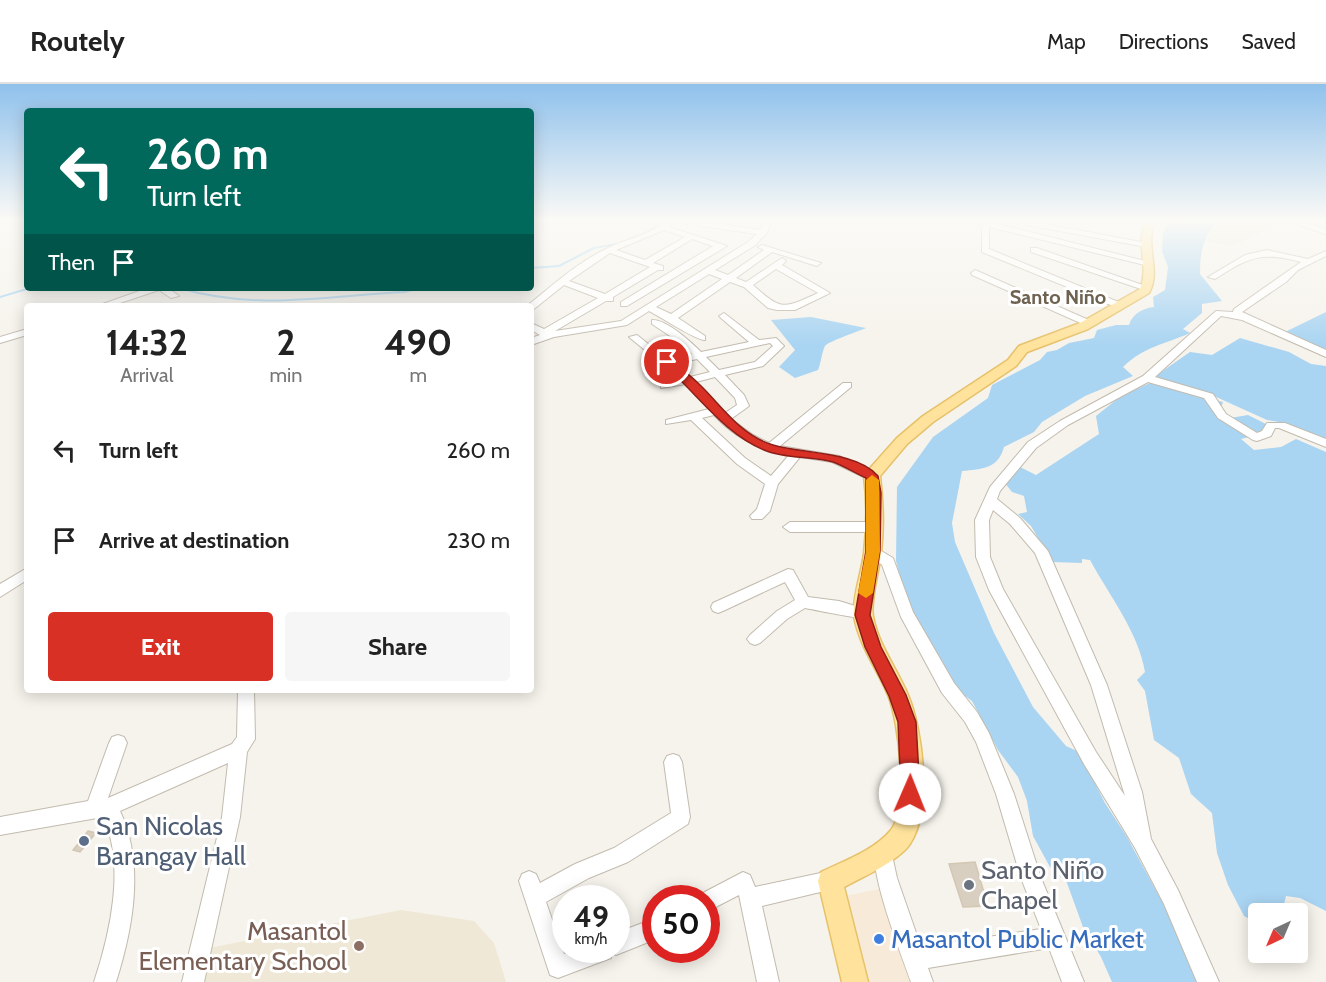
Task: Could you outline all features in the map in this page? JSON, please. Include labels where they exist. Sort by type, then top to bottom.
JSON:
[{"type":"main road","points":[[855,982],[830,881],[883,853],[904,831],[912,780],[907,722],[898,695],[873,647],[863,615],[873,551],[872,476],[902,441],[928,418],[1012,363],[1023,349],[1088,323],[1147,288],[1149,263]]},
{"type":"street","points":[[534,305],[591,262]]},
{"type":"street","points":[[643,262],[693,279]]},
{"type":"street","points":[[624,304],[692,262]]},
{"type":"street","points":[[534,327],[547,333],[609,328],[646,310],[722,262]]},
{"type":"street","points":[[672,318],[753,262]]},
{"type":"street","points":[[747,285],[780,262]]},
{"type":"street","points":[[1014,262],[1118,305]]},
{"type":"street","points":[[1069,262],[1147,288]]},
{"type":"street","points":[[1144,262],[1149,263]]},
{"type":"street","points":[[1212,277],[1238,262]]},
{"type":"street","points":[[1244,317],[1237,311],[1306,262]]},
{"type":"street","points":[[708,271],[747,285],[771,306],[792,308],[825,294],[776,265]]},
{"type":"street","points":[[534,340],[657,267]]},
{"type":"street","points":[[975,273],[1088,323]]},
{"type":"street","points":[[563,282],[672,318],[702,338]]},
{"type":"street","points":[[111,303],[148,291]]},
{"type":"street","points":[[166,291],[174,296]]},
{"type":"street","points":[[1208,982],[1171,897],[1142,841],[1090,758],[990,578],[983,556],[982,520],[989,500],[1017,461],[1046,435],[1147,378],[1219,313],[1244,317],[1326,354]]},
{"type":"street","points":[[724,316],[758,343]]},
{"type":"street","points":[[655,322],[687,342],[720,373],[740,397],[743,406],[720,415],[693,416],[670,422]]},
{"type":"street","points":[[0,340],[24,333]]},
{"type":"street","points":[[634,337],[701,392],[736,430],[770,448],[835,459],[872,476]]},
{"type":"street","points":[[665,386],[759,364],[779,346],[772,340],[667,362]]},
{"type":"street","points":[[1147,378],[1209,396],[1213,409],[1237,428],[1257,437],[1267,433],[1270,425],[1281,425],[1326,443]]},
{"type":"street","points":[[770,448],[847,385]]},
{"type":"street","points":[[693,416],[741,461],[772,483]]},
{"type":"street","points":[[757,516],[763,511],[772,483],[796,454]]},
{"type":"street","points":[[989,500],[1015,521],[1041,551],[1099,685],[1133,792],[1142,841]]},
{"type":"street","points":[[790,527],[874,527]]},
{"type":"street","points":[[873,551],[888,562],[906,613],[948,688],[978,729],[1005,794],[1021,848],[1054,937],[1074,982]]},
{"type":"street","points":[[718,607],[788,574],[803,602]]},
{"type":"street","points":[[0,591],[24,575]]},
{"type":"street","points":[[755,639],[783,615],[803,602],[839,607],[863,615]]},
{"type":"street","points":[[193,982],[231,817],[238,750],[246,739],[246,693]]},
{"type":"street","points":[[101,808],[118,743]]},
{"type":"street","points":[[0,826],[101,808],[238,750]]},
{"type":"street","points":[[552,949],[532,889],[621,855],[681,817],[673,762]]},
{"type":"street","points":[[101,808],[119,832],[123,876],[119,928],[105,982]]},
{"type":"street","points":[[883,853],[887,878],[922,982]]},
{"type":"street","points":[[750,898],[830,881]]},
{"type":"street","points":[[720,894],[743,882],[750,898],[768,982]]},
{"type":"street","points":[[914,959],[1054,937]]},
{"type":"street","points":[[557,963],[558,967],[569,963]]},
{"type":"shaded area","name":"Masantol Public Market","points":[[889,887],[920,982],[862,982],[840,897]]},
{"type":"shaded area","name":"Masantol Elementary School","points":[[401,910],[474,921],[494,943],[506,982],[200,982],[209,948]]},
{"type":"water","points":[[1166,262],[1201,262],[1200,274],[1222,301],[1202,304],[1202,313],[1183,329],[1190,333],[1147,350],[1131,360],[1123,367],[1133,376],[1085,396],[1042,422],[1034,432],[1004,447],[998,460],[993,464],[962,471],[952,523],[955,542],[994,633],[1033,707],[1066,746],[1079,752],[1105,803],[1127,837],[1173,922],[1198,982],[1112,982],[1101,957],[1083,927],[1067,883],[1050,867],[1033,836],[1027,801],[1018,777],[998,750],[972,701],[953,687],[908,607],[896,561],[897,487],[933,437],[988,398],[992,385],[1040,360],[1047,352],[1057,350],[1069,343],[1094,338],[1097,330],[1116,325],[1129,325],[1138,312],[1154,307],[1153,297],[1165,290],[1168,267]]},
{"type":"water","points":[[1326,312],[1326,352],[1285,332]]},
{"type":"water","points":[[811,317],[866,328],[827,344],[818,370],[795,378],[779,367],[795,350],[771,320]]},
{"type":"water","points":[[1240,338],[1289,352],[1311,364],[1326,366],[1326,441],[1285,423],[1267,420],[1214,396],[1154,377],[1190,352],[1212,355]]},
{"type":"water","points":[[1150,383],[1223,402],[1221,408],[1230,418],[1248,415],[1266,424],[1265,433],[1241,439],[1254,450],[1281,447],[1296,439],[1326,452],[1326,911],[1300,898],[1286,896],[1284,903],[1248,903],[1248,918],[1244,916],[1228,885],[1217,853],[1212,813],[1191,794],[1179,758],[1154,740],[1145,691],[1137,680],[1145,672],[1142,657],[1122,614],[1090,560],[1082,559],[1082,563],[1052,562],[1031,526],[1018,514],[1027,512],[1024,496],[1012,492],[1004,482],[1018,466],[1036,475],[1099,434],[1096,416],[1121,396]]},
{"type":"building","name":"San Nicolas Barangay Hall","points":[[88,831],[96,833],[80,852],[73,850]]},
{"type":"building","name":"Santo Niño Chapel","points":[[975,862],[988,906],[963,907],[949,864]]},
{"type":"waterway","points":[[534,268],[559,266],[567,262]]},
{"type":"waterway","points":[[0,297],[24,290]]},
{"type":"waterway","points":[[191,291],[236,299],[264,300],[319,299],[408,291]]},
{"type":"slow traffic","points":[[866,593],[871,569],[875,518],[872,480]]},
{"type":"place","name":"San Nicolas Barangay Hall","points":[[84,841]]},
{"type":"place","name":"Santo Niño Chapel","points":[[969,885]]},
{"type":"place","name":"Masantol Public Market","points":[[879,939]]},
{"type":"place","name":"Masantol Elementary School","points":[[359,946]]},
{"type":"district","name":"Santo Niño","points":[[1058,297]]},
{"type":"route","points":[[667,362],[701,392],[724,419],[748,438],[770,448],[835,459],[872,476],[875,518],[873,551],[863,615],[870,630],[873,647],[898,695],[907,722],[912,780],[910,794]]}]
